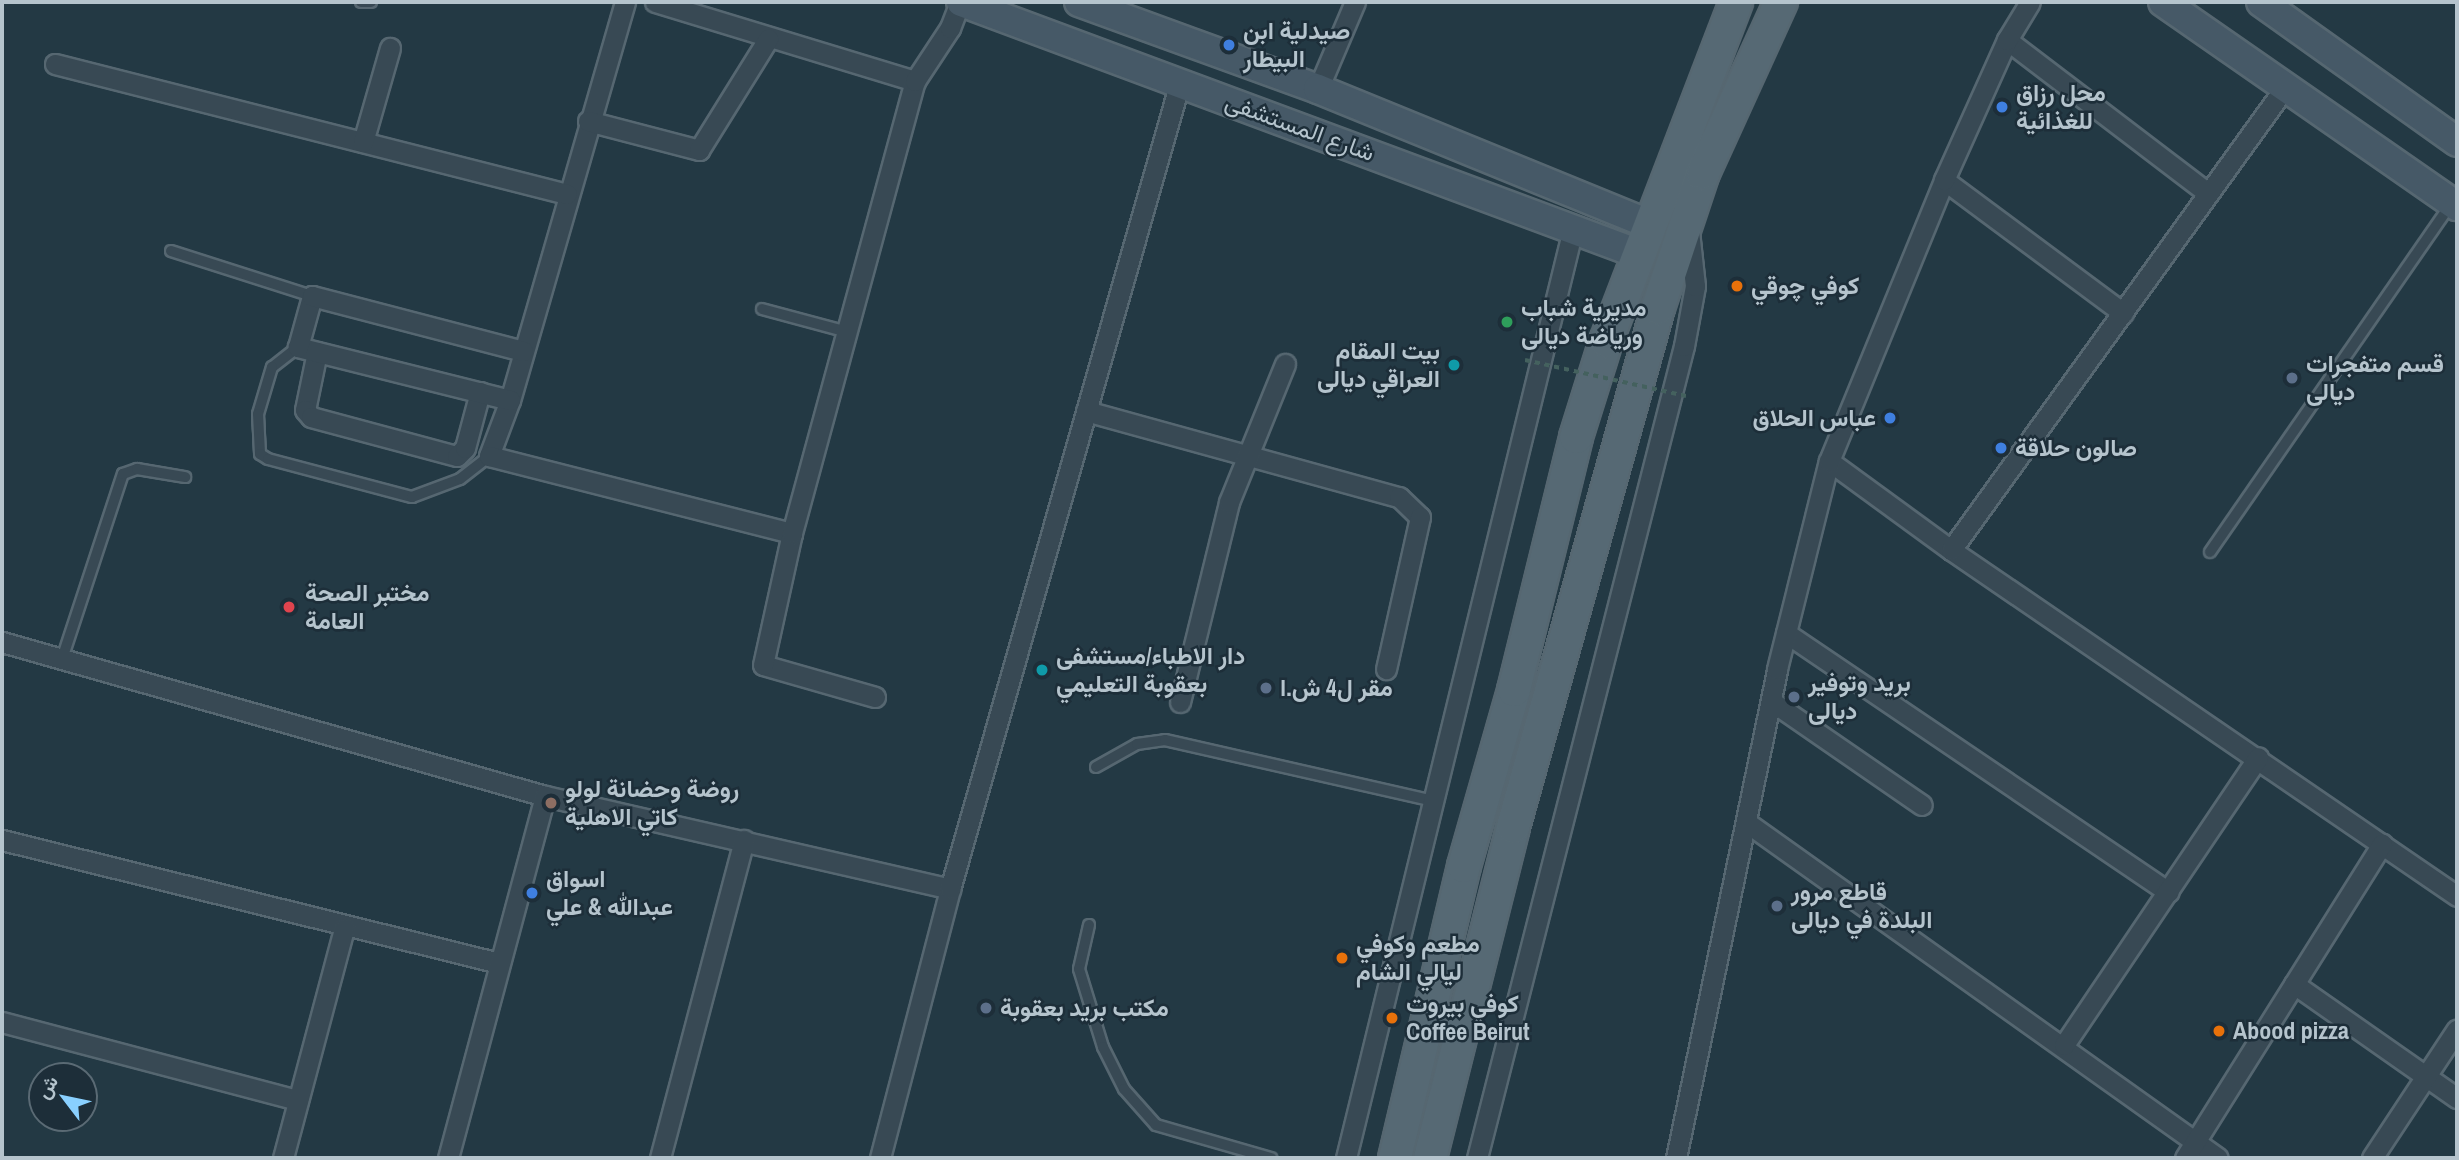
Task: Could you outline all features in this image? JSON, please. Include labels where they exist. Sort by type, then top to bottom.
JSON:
[{"type":"main road","points":[[1395,1158],[1464,866],[1514,690],[1576,437],[1639,254],[1736,2]]},
{"type":"main road","points":[[1430,1158],[1517,814],[1654,321],[1688,218],[1744,76],[1781,2]]},
{"type":"street","points":[[624,2],[510,400],[489,456],[792,533]]},
{"type":"street","points":[[655,2],[768,39],[915,81]]},
{"type":"street","points":[[874,697],[763,665],[792,533],[915,81],[950,28],[961,2]]},
{"type":"street","name":"شارع المستشفى","points":[[961,2],[1639,254]]},
{"type":"street","name":"شارع المستشفى","points":[[1079,2],[1318,89],[1652,225]]},
{"type":"street","points":[[1318,89],[1355,2]]},
{"type":"street","points":[[1676,1158],[1771,701],[1829,461],[1944,180],[2007,40],[2030,2]]},
{"type":"street","points":[[2163,2],[2455,205]]},
{"type":"street","points":[[2261,2],[2457,142]]},
{"type":"street","points":[[588,121],[699,150],[768,39]]},
{"type":"street","points":[[2007,40],[2208,193]]},
{"type":"street","points":[[363,142],[390,48]]},
{"type":"street","points":[[55,64],[567,194]]},
{"type":"street","points":[[880,1158],[950,889],[1180,82]]},
{"type":"street","points":[[1951,550],[2286,86]]},
{"type":"street","points":[[1491,198],[1511,191],[1513,177],[1505,165]]},
{"type":"street","points":[[1944,180],[2123,313]]},
{"type":"street","points":[[1477,1158],[1684,346],[1695,286],[1688,218]]},
{"type":"street","points":[[1346,1158],[1573,229]]},
{"type":"street","points":[[480,392],[465,448],[457,456],[311,418],[305,410],[312,296],[523,351]]},
{"type":"street","points":[[307,350],[510,400]]},
{"type":"street","points":[[1180,702],[1230,502],[1285,364]]},
{"type":"street","points":[[1086,411],[1247,459],[1399,498],[1420,517],[1386,669]]},
{"type":"street","points":[[1829,461],[1951,550],[2258,757],[2457,896]]},
{"type":"street","points":[[1786,633],[2168,892]]},
{"type":"street","points":[[2,642],[545,796],[950,889]]},
{"type":"street","points":[[1771,701],[1922,805]]},
{"type":"street","points":[[2064,1045],[2258,757]]},
{"type":"street","points":[[448,1158],[545,796]]},
{"type":"street","points":[[1746,822],[2064,1045],[2190,1150],[2218,1158]]},
{"type":"street","points":[[2,840],[344,928],[499,963]]},
{"type":"street","points":[[660,1158],[744,840]]},
{"type":"street","points":[[2190,1150],[2382,844]]},
{"type":"street","points":[[283,1158],[344,928]]},
{"type":"street","points":[[2294,984],[2427,1074],[2457,1098]]},
{"type":"street","points":[[2,1022],[298,1100]]},
{"type":"street","points":[[2372,1158],[2457,1030]]},
{"type":"lane","points":[[361,2],[371,2]]},
{"type":"lane","points":[[2210,552],[2455,205]]},
{"type":"lane","points":[[171,251],[312,296]]},
{"type":"lane","points":[[762,309],[848,332]]},
{"type":"lane","points":[[307,350],[272,367],[258,414],[260,454],[268,459],[412,497],[460,479],[489,456]]},
{"type":"lane","points":[[62,659],[124,474],[137,469],[185,477]]},
{"type":"lane","points":[[1096,767],[1137,744],[1165,740],[1433,801]]},
{"type":"lane","points":[[1089,925],[1079,969],[1103,1048],[1124,1089],[1156,1125],[1271,1158]]},
{"type":"path","points":[[1525,360],[1686,396]]},
{"type":"place","name":"صيدلية ابن البيطار","points":[[1229,45]]},
{"type":"place","name":"محل رزاق للغذائية","points":[[2002,107]]},
{"type":"place","name":"كوفي چوقي","points":[[1737,286]]},
{"type":"place","name":"مديرية شباب ورياضة ديالى","points":[[1507,322]]},
{"type":"place","name":"بيت المقام العراقي ديالى","points":[[1454,365]]},
{"type":"place","name":"قسم متفجرات ديالى","points":[[2292,378]]},
{"type":"place","name":"عباس الحلاق","points":[[1890,418]]},
{"type":"place","name":"صالون حلاقة","points":[[2001,448]]},
{"type":"place","name":"مختبر الصحة العامة","points":[[289,607]]},
{"type":"place","name":"دار الاطباء/مستشفى بعقوبة التعليمي","points":[[1042,670]]},
{"type":"place","name":"مقر ل4 ش.ا","points":[[1266,688]]},
{"type":"place","name":"بريد وتوفير ديالى","points":[[1794,697]]},
{"type":"place","name":"روضة وحضانة لولو كاتي الاهلية","points":[[551,803]]},
{"type":"place","name":"اسواق عبدالله & علي","points":[[532,893]]},
{"type":"place","name":"قاطع مرور البلدة في ديالى","points":[[1777,906]]},
{"type":"place","name":"مطعم وكوفي ليالي الشام","points":[[1342,958]]},
{"type":"place","name":"مكتب بريد بعقوبة","points":[[986,1008]]},
{"type":"place","name":"كوفي بيروت Coffee Beirut","points":[[1392,1018]]},
{"type":"place","name":"Abood pizza","points":[[2219,1031]]}]
